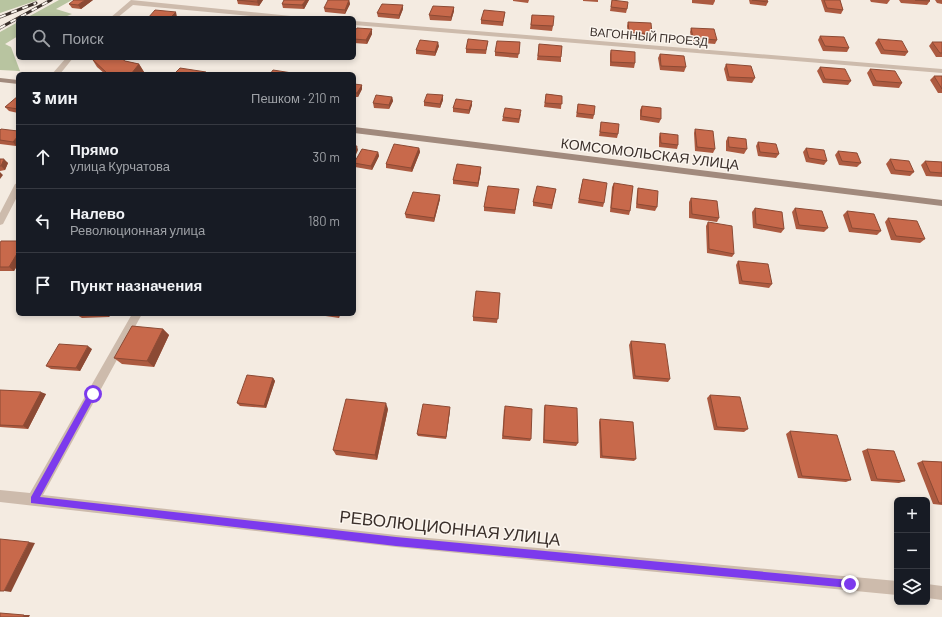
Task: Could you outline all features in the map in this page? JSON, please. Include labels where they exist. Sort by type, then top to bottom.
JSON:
[{"type":"main road","points":[[0,80],[16,82]]},
{"type":"main road","name":"КОМСОМОЛЬСКАЯ УЛИЦА","points":[[356,130],[942,203]]},
{"type":"street","points":[[115,16],[132,2],[270,16]]},
{"type":"street","name":"ВАГОННЫЙ ПРОЕЗД","points":[[356,23],[942,71]]},
{"type":"street","points":[[58,72],[68,60]]},
{"type":"street","points":[[0,222],[16,190]]},
{"type":"street","points":[[34,500],[136,316]]},
{"type":"street","name":"РЕВОЛЮЦИОННАЯ УЛИЦА","points":[[0,496],[396,541],[894,588]]},
{"type":"street","points":[[930,591],[942,593]]},
{"type":"green space","points":[[0,0],[38,0],[0,13]]},
{"type":"green space","points":[[59,0],[72,0],[56,9],[72,14],[67,16],[30,16]]},
{"type":"green space","points":[[16,23],[16,37],[5,44],[11,47],[20,71],[0,70],[0,32]]},
{"type":"building","points":[[74,0],[85,0],[78,5],[69,4]]},
{"type":"building","points":[[237,0],[258,0],[257,2]]},
{"type":"building","points":[[284,0],[306,0],[302,5],[282,4]]},
{"type":"building","points":[[328,0],[349,0],[345,10],[324,8]]},
{"type":"building","points":[[612,0],[628,2],[627,9],[611,7]]},
{"type":"building","points":[[752,0],[767,0],[768,2]]},
{"type":"building","points":[[824,0],[840,0],[843,10],[827,8]]},
{"type":"building","points":[[382,4],[403,5],[399,15],[377,13]]},
{"type":"building","points":[[433,6],[454,7],[451,17],[429,15]]},
{"type":"building","points":[[155,10],[176,12],[172,16],[150,16]]},
{"type":"building","points":[[484,10],[505,12],[503,22],[481,20]]},
{"type":"building","points":[[532,15],[554,16],[553,26],[531,25]]},
{"type":"building","points":[[628,22],[651,23],[652,34],[629,32]]},
{"type":"building","points":[[357,28],[372,29],[366,40],[356,39]]},
{"type":"building","points":[[691,28],[714,29],[717,40],[693,38]]},
{"type":"building","points":[[820,36],[844,37],[849,48],[825,46]]},
{"type":"building","points":[[468,39],[488,41],[486,50],[466,49]]},
{"type":"building","points":[[878,39],[902,41],[908,52],[884,50]]},
{"type":"building","points":[[420,40],[438,42],[435,52],[416,50]]},
{"type":"building","points":[[497,41],[520,42],[519,54],[495,52]]},
{"type":"building","points":[[932,42],[942,42],[942,53],[940,53]]},
{"type":"building","points":[[539,44],[562,46],[561,57],[538,56]]},
{"type":"building","points":[[611,50],[635,52],[635,63],[611,62]]},
{"type":"building","points":[[660,54],[684,56],[686,67],[661,66]]},
{"type":"building","points":[[93,60],[124,60],[139,64],[133,72],[106,72]]},
{"type":"building","points":[[726,64],[751,66],[755,78],[729,77]]},
{"type":"building","points":[[820,67],[845,69],[851,81],[825,79]]},
{"type":"building","points":[[180,68],[206,72],[176,72]]},
{"type":"building","points":[[870,69],[895,71],[902,83],[876,81]]},
{"type":"building","points":[[273,70],[286,72],[272,72]]},
{"type":"building","points":[[934,76],[942,76],[942,89]]},
{"type":"building","points":[[356,84],[362,85],[357,93]]},
{"type":"building","points":[[427,94],[443,95],[440,104],[424,102]]},
{"type":"building","points":[[546,94],[562,96],[562,104],[545,103]]},
{"type":"building","points":[[376,95],[392,97],[389,105],[373,103]]},
{"type":"building","points":[[16,98],[16,109],[5,107]]},
{"type":"building","points":[[456,99],[472,101],[469,110],[453,108]]},
{"type":"building","points":[[578,104],[595,106],[594,115],[577,113]]},
{"type":"building","points":[[642,106],[661,108],[661,119],[641,116]]},
{"type":"building","points":[[505,108],[521,110],[519,119],[503,117]]},
{"type":"building","points":[[601,122],[619,124],[618,134],[600,132]]},
{"type":"building","points":[[695,129],[713,131],[715,149],[697,147]]},
{"type":"building","points":[[0,130],[16,131],[16,138],[13,142],[0,140]]},
{"type":"building","points":[[660,133],[678,135],[678,145],[661,143]]},
{"type":"building","points":[[728,137],[746,139],[747,149],[729,147]]},
{"type":"building","points":[[758,142],[776,144],[779,154],[760,152]]},
{"type":"building","points":[[394,144],[419,148],[411,168],[386,164]]},
{"type":"building","points":[[806,148],[824,150],[827,161],[809,158]]},
{"type":"building","points":[[362,149],[378,152],[371,166],[356,163],[356,160]]},
{"type":"building","points":[[838,151],[857,153],[861,163],[842,161]]},
{"type":"building","points":[[0,159],[4,159],[1,166],[0,166]]},
{"type":"building","points":[[890,159],[909,161],[914,172],[895,170]]},
{"type":"building","points":[[925,161],[942,162],[942,173],[930,172]]},
{"type":"building","points":[[457,164],[481,167],[478,183],[453,180]]},
{"type":"building","points":[[583,179],[607,183],[604,203],[579,199]]},
{"type":"building","points":[[614,183],[633,186],[630,211],[611,208]]},
{"type":"building","points":[[488,186],[519,189],[515,210],[484,207]]},
{"type":"building","points":[[537,186],[556,189],[552,205],[533,202]]},
{"type":"building","points":[[638,188],[658,191],[657,207],[637,204]]},
{"type":"building","points":[[413,192],[440,195],[434,218],[405,214]]},
{"type":"building","points":[[691,198],[717,201],[719,218],[692,214]]},
{"type":"building","points":[[755,208],[782,212],[784,229],[756,224]]},
{"type":"building","points":[[795,208],[822,211],[828,228],[799,225]]},
{"type":"building","points":[[847,211],[874,214],[881,231],[852,228]]},
{"type":"building","points":[[888,218],[917,221],[925,239],[896,236]]},
{"type":"building","points":[[708,222],[732,226],[734,254],[709,249]]},
{"type":"building","points":[[1,241],[16,241],[16,255],[9,267],[0,267]]},
{"type":"building","points":[[738,261],[768,264],[772,284],[742,281]]},
{"type":"building","points":[[476,291],[500,293],[498,319],[473,317]]},
{"type":"building","points":[[132,326],[163,329],[147,361],[114,358]]},
{"type":"building","points":[[631,341],[665,344],[670,379],[635,376]]},
{"type":"building","points":[[59,344],[88,346],[76,368],[46,366]]},
{"type":"building","points":[[247,375],[273,378],[264,406],[237,403]]},
{"type":"building","points":[[0,390],[41,392],[23,426],[0,425]]},
{"type":"building","points":[[710,395],[740,397],[748,429],[717,427]]},
{"type":"building","points":[[346,399],[386,403],[375,455],[333,450]]},
{"type":"building","points":[[423,404],[450,407],[446,437],[417,434]]},
{"type":"building","points":[[545,405],[577,408],[578,443],[544,440]]},
{"type":"building","points":[[505,406],[532,409],[531,439],[503,436]]},
{"type":"building","points":[[600,419],[633,422],[636,459],[602,456]]},
{"type":"building","points":[[790,431],[837,435],[851,480],[802,476]]},
{"type":"building","points":[[867,449],[894,451],[905,481],[877,479]]},
{"type":"building","points":[[922,461],[942,462],[942,503],[939,503]]},
{"type":"building","points":[[0,539],[29,542],[4,591],[0,591]]},
{"type":"building","points":[[0,613],[24,615],[23,617],[0,617]]},
{"type":"railway","points":[[22,16],[51,0]]},
{"type":"railway","points":[[0,17],[36,3]]},
{"type":"railway","points":[[0,28],[16,19]]},
{"type":"route","points":[[93,394],[34,500],[396,541],[850,584]]}]
